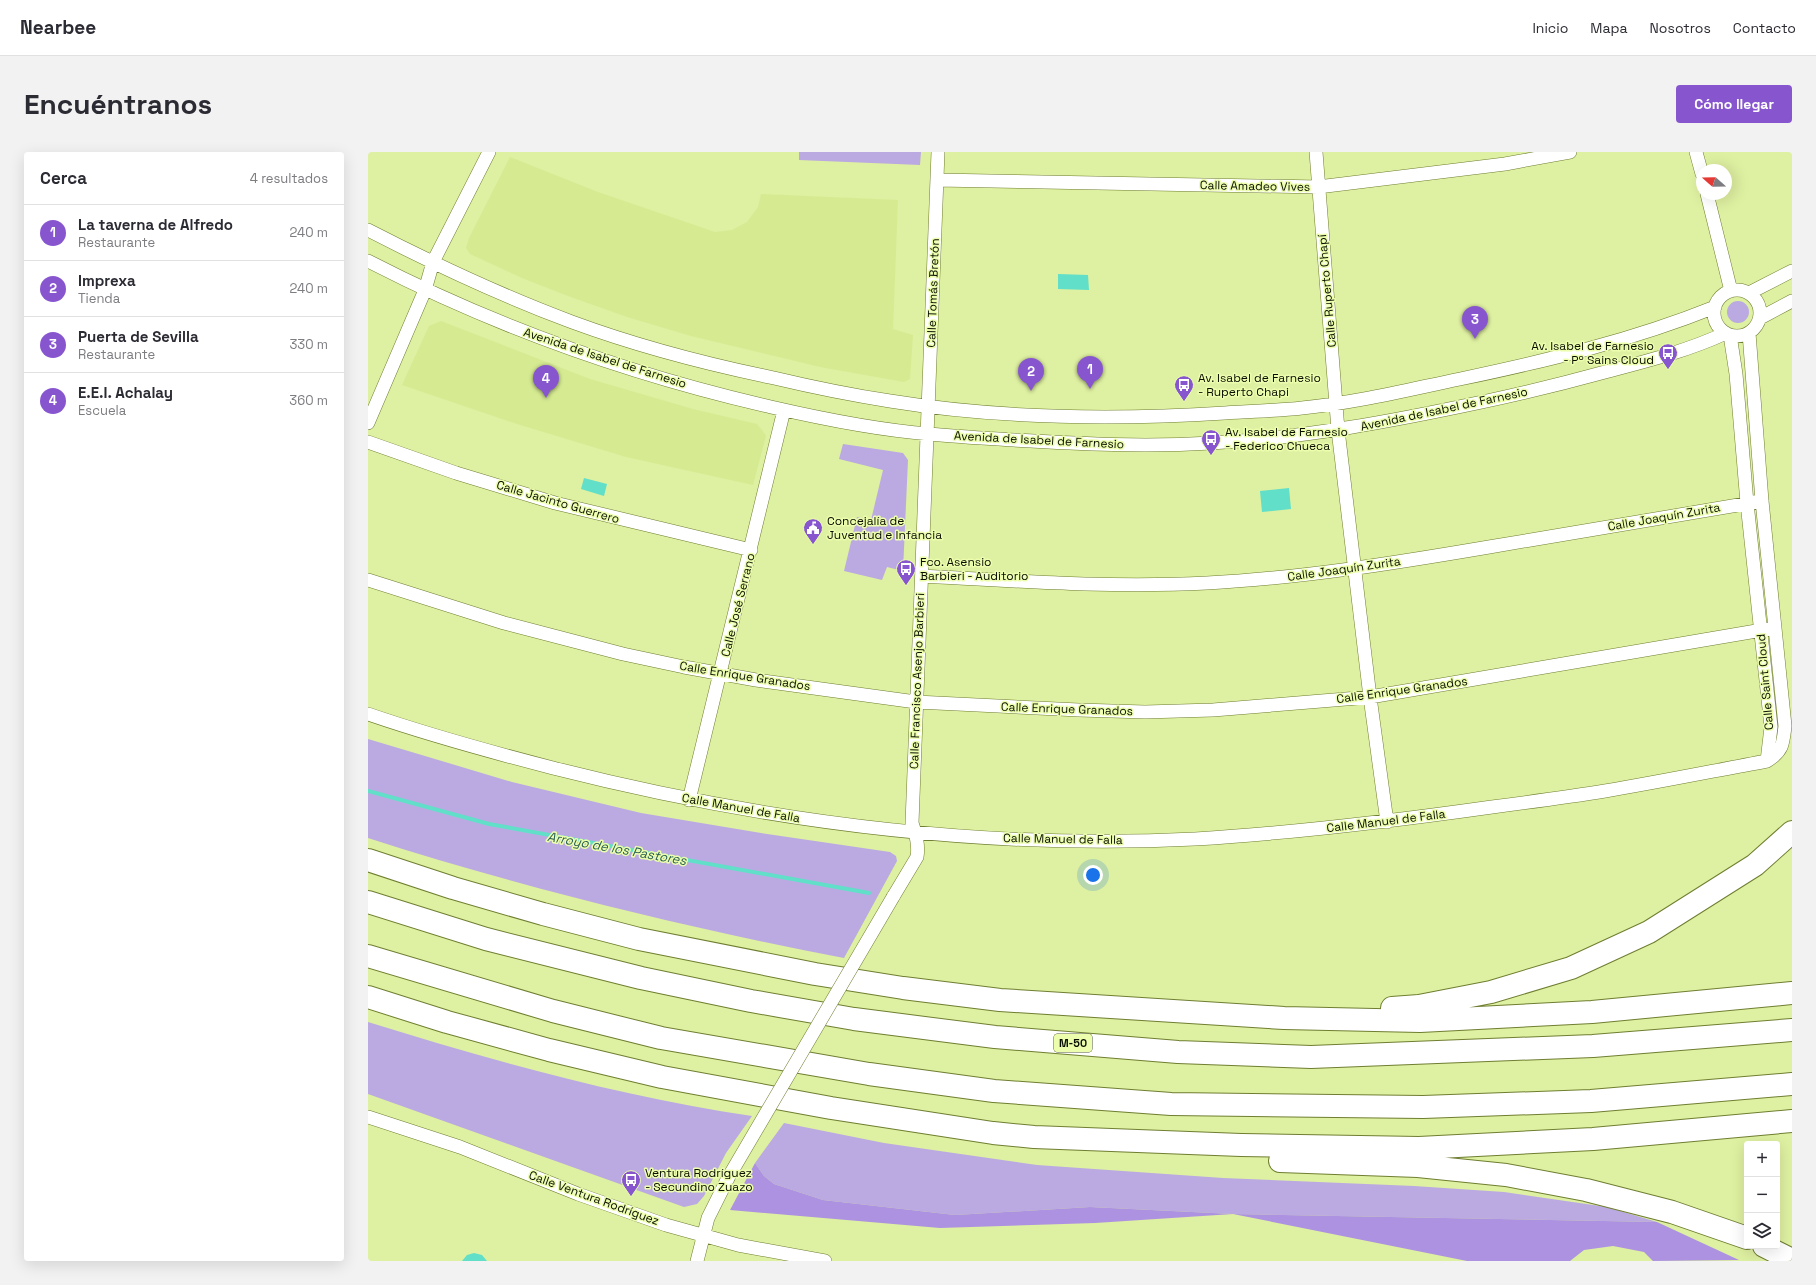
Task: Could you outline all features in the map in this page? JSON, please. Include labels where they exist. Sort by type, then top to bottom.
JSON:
[{"type":"highway","points":[[1284,1018],[1419,1006],[1490,992],[1571,968],[1650,932],[1755,865],[1792,832]]},
{"type":"highway","points":[[368,860],[453,888],[543,914],[624,935],[815,974],[903,988],[1000,1000],[1284,1018],[1428,1020],[1592,1012],[1792,993]]},
{"type":"highway","name":"M-50","points":[[368,902],[486,939],[641,978],[751,1001],[854,1020],[995,1037],[1178,1052],[1311,1057],[1593,1046],[1792,1030]]},
{"type":"highway","points":[[368,956],[546,1009],[661,1038],[862,1073],[994,1091],[1171,1104],[1423,1108],[1591,1101],[1792,1084]]},
{"type":"highway","points":[[368,997],[447,1022],[541,1048],[662,1077],[831,1108],[993,1133],[1034,1137],[1240,1145],[1419,1148],[1593,1139],[1792,1121]]},
{"type":"highway","points":[[1034,1137],[1081,1147],[1191,1156],[1418,1166],[1506,1175],[1586,1190],[1658,1208],[1744,1237]]},
{"type":"highway","points":[[1770,1249],[1792,1260]]},
{"type":"street","points":[[368,423],[425,290],[433,262],[489,152]]},
{"type":"street","name":"Calle Tomás Bretón","points":[[927,434],[938,152]]},
{"type":"street","name":"Calle Ruperto Chapí","points":[[1316,152],[1338,430],[1370,697],[1387,822]]},
{"type":"street","name":"Calle Amadeo Vives","points":[[937,180],[1318,187],[1505,164],[1570,152]]},
{"type":"street","points":[[1696,152],[1699,164]]},
{"type":"street","points":[[1708,200],[1731,291]]},
{"type":"street","name":"Avenida de Isabel de Farnesio","points":[[368,230],[505,295],[574,323],[652,348],[734,370],[892,402],[964,411],[1063,417],[1131,418],[1302,408],[1368,399],[1530,364],[1672,324],[1715,307]]},
{"type":"street","name":"Avenida de Isabel de Farnesio","points":[[368,261],[425,290],[501,323],[563,347],[637,372],[729,397],[831,420],[927,434],[1059,443],[1132,445],[1211,443],[1338,430],[1431,413],[1536,390],[1664,357],[1728,334]]},
{"type":"street","points":[[1750,293],[1792,271]]},
{"type":"street","points":[[1737,290],[1750,293],[1759,304],[1760,318],[1756,327],[1743,336],[1728,334],[1720,328],[1716,322],[1714,315],[1718,300],[1724,294],[1731,291],[1737,290]]},
{"type":"street","points":[[1760,318],[1792,301]]},
{"type":"street","name":"Calle Saint Cloud","points":[[1748,333],[1762,501],[1784,726],[1783,745],[1777,755],[1766,761]]},
{"type":"street","name":"Calle Saint Cloud","points":[[1728,334],[1736,374],[1747,503],[1771,727],[1766,761]]},
{"type":"street","name":"Calle José Serrano","points":[[689,800],[721,674],[784,410]]},
{"type":"street","name":"Calle Francisco Asenjo Barbieri","points":[[697,1261],[708,1218],[728,1178],[917,857],[918,842],[912,823],[927,434]]},
{"type":"street","name":"Calle Jacinto Guerrero","points":[[368,442],[456,473],[555,503],[751,550]]},
{"type":"street","name":"Calle Joaquín Zurita","points":[[922,576],[1078,584],[1143,585],[1229,581],[1355,569],[1762,501]]},
{"type":"street","name":"Calle Enrique Granados","points":[[368,580],[519,626],[623,654],[721,674],[916,702],[1145,712],[1213,710],[1370,697],[1774,628]]},
{"type":"street","name":"Calle Manuel de Falla","points":[[368,714],[472,747],[592,778],[689,800],[794,818],[915,832],[1011,839],[1191,839],[1323,830],[1603,791],[1766,761]]},
{"type":"street","name":"Calle Ventura Rodríguez","points":[[368,1117],[460,1147],[627,1212],[703,1237],[825,1261]]},
{"type":"shaded area","points":[[799,152],[921,152],[920,165],[799,160]]},
{"type":"shaded area","points":[[510,157],[598,192],[715,232],[732,230],[747,222],[758,207],[761,194],[898,200],[893,329],[913,335],[910,379],[904,382],[820,367],[691,336],[627,317],[568,296],[522,278],[470,254],[466,248],[469,238]]},
{"type":"shaded area","points":[[1738,301],[1746,304],[1749,312],[1746,320],[1738,323],[1730,320],[1727,312],[1730,304]]},
{"type":"shaded area","points":[[441,321],[590,379],[693,409],[757,424],[766,436],[753,485],[626,457],[517,424],[402,385],[429,326]]},
{"type":"shaded area","points":[[843,444],[903,453],[908,460],[903,571],[887,567],[882,580],[844,571],[857,517],[871,520],[883,470],[839,459]]},
{"type":"shaded area","points":[[368,739],[512,782],[641,813],[890,852],[896,856],[897,861],[844,958],[664,920],[545,890],[368,838]]},
{"type":"shaded area","points":[[368,1022],[510,1064],[606,1088],[655,1099],[752,1116],[726,1153],[704,1196],[697,1204],[684,1207],[368,1094]]},
{"type":"shaded area","points":[[784,1123],[884,1143],[1037,1165],[1223,1178],[1414,1186],[1504,1192],[1607,1207],[1657,1222],[1233,1214],[1090,1207],[955,1215],[823,1200],[774,1184],[764,1176],[755,1163]]},
{"type":"shaded area","points":[[755,1163],[764,1176],[774,1184],[823,1200],[955,1215],[1090,1207],[1233,1214],[1095,1223],[940,1228],[730,1210]]},
{"type":"shaded area","points":[[1233,1214],[1657,1222],[1739,1260],[1653,1261],[1644,1252],[1613,1246],[1584,1250],[1570,1261],[1467,1261]]},
{"type":"water","points":[[1058,274],[1088,275],[1089,290],[1058,289]]},
{"type":"water","points":[[584,478],[607,484],[604,496],[581,489]]},
{"type":"water","points":[[1289,488],[1291,509],[1262,512],[1260,491]]},
{"type":"water","points":[[474,1253],[482,1255],[487,1261],[462,1261],[467,1255]]},
{"type":"waterway","name":"Arroyo de los Pastores","points":[[368,791],[489,824],[869,893]]},
{"type":"place","name":"Puerta de Sevilla","points":[[1475,339]]},
{"type":"place","name":"Av. Isabel de Farnesio - Pº Sains Cloud","points":[[1668,370]]},
{"type":"place","name":"La taverna de Alfredo","points":[[1090,389]]},
{"type":"place","name":"Imprexa","points":[[1031,391]]},
{"type":"place","name":"E.E.I. Achalay","points":[[546,398]]},
{"type":"place","name":"Av. Isabel de Farnesio - Ruperto Chapi","points":[[1184,402]]},
{"type":"place","name":"Av. Isabel de Farnesio - Federico Chueca","points":[[1211,456]]},
{"type":"place","name":"Concejalía de Juventud e Infancia","points":[[813,545]]},
{"type":"place","name":"Fco. Asensio Barbieri - Auditorio","points":[[906,586]]},
{"type":"place","name":"Ventura Rodríguez - Secundino Zuazo","points":[[631,1197]]}]
